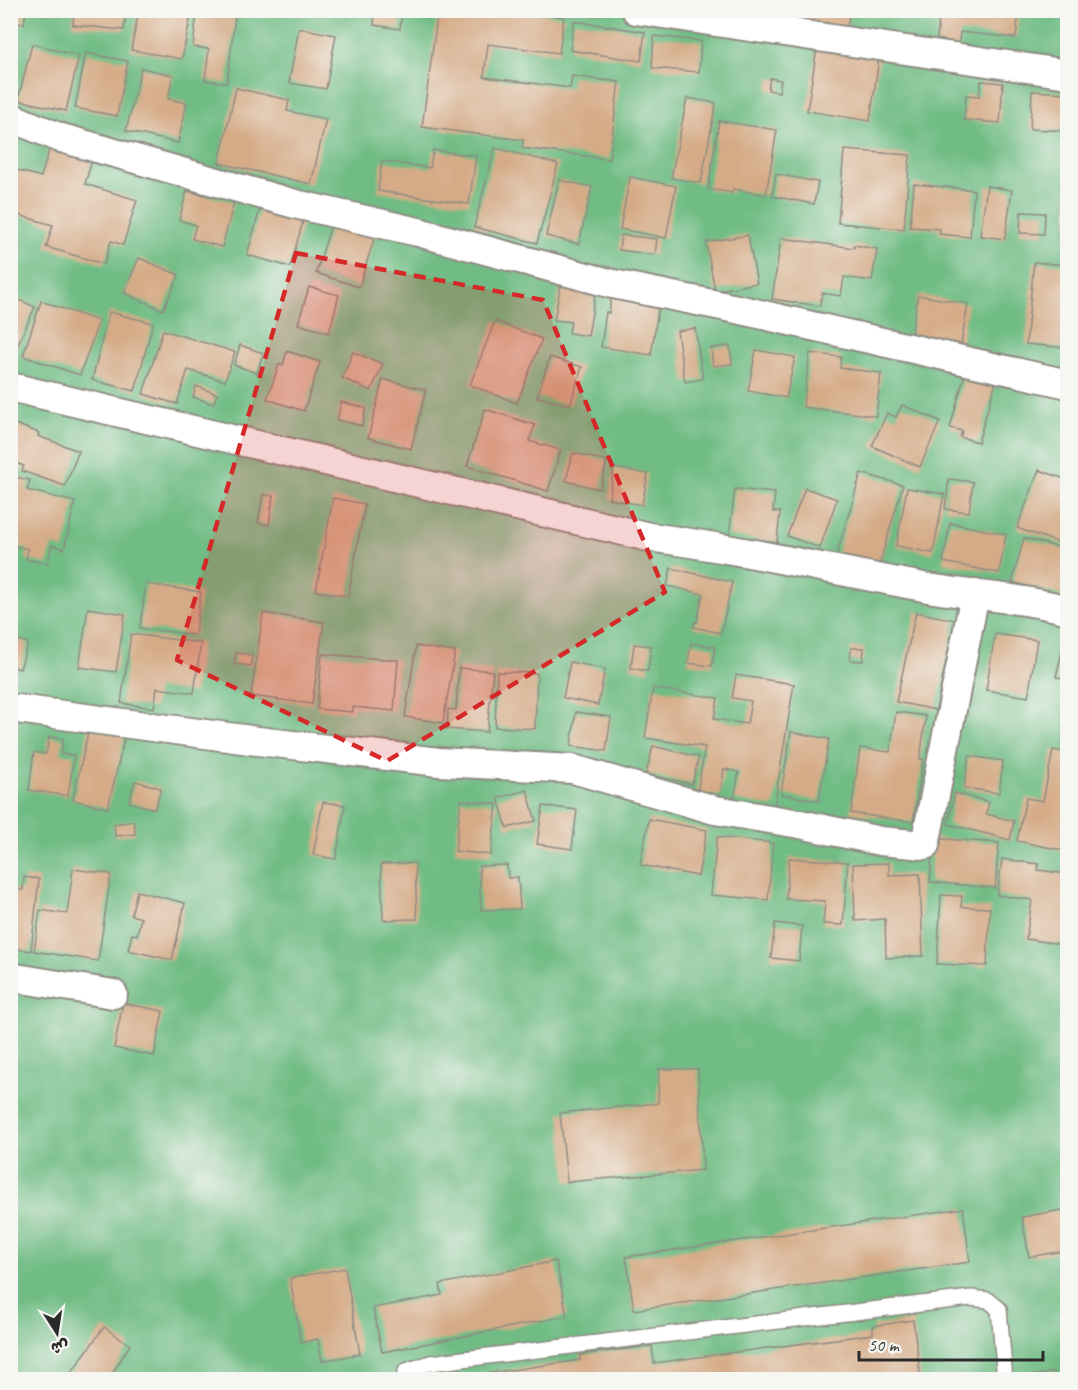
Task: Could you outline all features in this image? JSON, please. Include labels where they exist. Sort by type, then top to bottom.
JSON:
[{"type":"street","points":[[636,10],[1068,74]]},
{"type":"street","points":[[10,117],[58,137],[295,204],[418,232],[613,284],[737,309],[1068,384]]},
{"type":"street","points":[[10,387],[649,537],[709,545],[934,589],[1050,605],[1068,610]]},
{"type":"street","points":[[10,708],[439,762],[573,769],[715,810],[800,824],[880,841],[925,845],[975,594]]},
{"type":"street","points":[[10,977],[113,994]]},
{"type":"lane","points":[[403,1380],[406,1371],[430,1363],[971,1298],[988,1300],[999,1309],[1005,1380]]},
{"type":"highlighted area","points":[[296,253],[543,300],[665,592],[387,761],[177,660]]},
{"type":"green space","points":[[11,11],[1067,11],[1067,1379],[11,1379]]},
{"type":"building","points":[[10,10],[26,10],[24,24],[10,22]]},
{"type":"building","points":[[74,10],[126,10],[124,30],[73,25]]},
{"type":"building","points":[[139,10],[192,10],[182,59],[131,50]]},
{"type":"building","points":[[375,10],[402,10],[400,29],[374,25]]},
{"type":"building","points":[[438,10],[513,10],[564,17],[559,53],[488,44],[484,77],[570,88],[572,76],[619,82],[609,159],[522,148],[523,140],[422,127]]},
{"type":"building","points":[[798,10],[850,10],[845,40],[794,32]]},
{"type":"building","points":[[940,10],[1019,10],[1016,38],[960,32],[958,50],[936,48]]},
{"type":"building","points":[[197,12],[235,17],[227,83],[205,80],[209,49],[193,47]]},
{"type":"building","points":[[574,21],[645,32],[641,61],[570,50]]},
{"type":"building","points":[[299,28],[336,35],[326,89],[289,83]]},
{"type":"building","points":[[654,36],[701,41],[699,72],[652,68]]},
{"type":"building","points":[[32,44],[79,56],[66,111],[18,100]]},
{"type":"building","points":[[817,48],[879,58],[870,121],[807,111]]},
{"type":"building","points":[[86,53],[128,61],[117,116],[75,108]]},
{"type":"building","points":[[141,68],[173,75],[168,99],[187,103],[178,143],[126,131]]},
{"type":"building","points":[[770,78],[781,80],[779,92],[768,90]]},
{"type":"building","points":[[981,81],[1003,83],[1000,123],[964,120],[966,95],[979,96]]},
{"type":"building","points":[[236,88],[289,100],[287,111],[326,119],[311,184],[219,163]]},
{"type":"building","points":[[1032,91],[1068,93],[1068,131],[1030,129]]},
{"type":"building","points":[[687,98],[716,103],[701,183],[671,178]]},
{"type":"building","points":[[719,121],[777,130],[766,195],[733,189],[732,193],[708,189]]},
{"type":"building","points":[[50,147],[92,160],[85,184],[137,200],[123,245],[111,241],[104,264],[46,247],[53,225],[15,214],[18,202],[10,199],[10,191],[17,170],[41,177]]},
{"type":"building","points":[[495,148],[558,164],[537,243],[474,227]]},
{"type":"building","points":[[433,150],[476,156],[469,204],[378,191],[382,161],[430,168]]},
{"type":"building","points":[[844,150],[910,155],[904,229],[838,223]]},
{"type":"building","points":[[776,174],[818,182],[814,204],[772,196]]},
{"type":"building","points":[[630,177],[676,186],[666,238],[620,229]]},
{"type":"building","points":[[559,180],[592,187],[579,244],[546,236]]},
{"type":"building","points":[[914,184],[974,190],[970,237],[939,234],[940,229],[910,227]]},
{"type":"building","points":[[987,186],[1012,190],[1005,239],[980,236]]},
{"type":"building","points":[[187,191],[234,202],[222,247],[192,239],[196,225],[179,220]]},
{"type":"building","points":[[261,206],[304,218],[290,267],[247,255]]},
{"type":"building","points":[[1021,212],[1045,213],[1044,234],[1020,233]]},
{"type":"building","points":[[332,222],[375,236],[359,287],[316,273]]},
{"type":"building","points":[[621,235],[657,239],[655,255],[619,250]]},
{"type":"building","points":[[748,235],[757,283],[715,291],[706,242]]},
{"type":"building","points":[[781,238],[877,249],[872,281],[844,277],[841,296],[822,293],[820,306],[772,299]]},
{"type":"building","points":[[139,258],[179,275],[163,310],[124,293]]},
{"type":"building","points":[[1034,262],[1065,265],[1065,275],[1068,275],[1068,348],[1026,344]]},
{"type":"building","points":[[561,283],[596,289],[588,336],[569,333],[571,322],[554,320]]},
{"type":"building","points":[[309,287],[339,295],[329,333],[298,324]]},
{"type":"building","points":[[918,295],[968,304],[961,344],[911,335]]},
{"type":"building","points":[[10,296],[35,307],[13,355],[10,354]]},
{"type":"building","points":[[611,297],[659,304],[651,355],[601,347],[606,312],[609,313]]},
{"type":"building","points":[[41,301],[99,321],[80,375],[23,356]]},
{"type":"building","points":[[109,312],[153,323],[135,391],[92,380]]},
{"type":"building","points":[[495,321],[542,339],[517,403],[470,385]]},
{"type":"building","points":[[695,328],[703,379],[685,382],[677,331]]},
{"type":"building","points":[[163,330],[235,352],[225,381],[188,370],[177,404],[143,394]]},
{"type":"building","points":[[240,345],[263,353],[257,373],[234,365]]},
{"type":"building","points":[[730,346],[732,364],[713,366],[711,348]]},
{"type":"building","points":[[756,350],[795,357],[786,398],[748,391]]},
{"type":"building","points":[[287,351],[320,362],[304,411],[267,399],[279,364],[283,365]]},
{"type":"building","points":[[353,352],[383,364],[371,391],[342,378]]},
{"type":"building","points":[[810,353],[841,357],[840,368],[881,373],[876,416],[803,407]]},
{"type":"building","points":[[550,357],[582,367],[570,405],[537,397]]},
{"type":"building","points":[[966,370],[997,378],[978,442],[960,437],[962,431],[950,428]]},
{"type":"building","points":[[383,379],[426,390],[411,449],[368,438]]},
{"type":"building","points":[[196,386],[217,394],[213,404],[193,397]]},
{"type":"building","points":[[341,402],[366,408],[362,426],[337,420]]},
{"type":"building","points":[[902,405],[940,421],[920,467],[872,446],[887,413],[896,417]]},
{"type":"building","points":[[485,409],[535,425],[529,441],[561,450],[548,491],[467,466]]},
{"type":"building","points":[[10,422],[39,433],[38,436],[79,451],[65,486],[22,471],[24,466],[10,461]]},
{"type":"building","points":[[573,453],[607,461],[600,489],[566,481]]},
{"type":"building","points":[[614,468],[648,474],[642,505],[609,499]]},
{"type":"building","points":[[1039,470],[1068,480],[1068,546],[1017,528]]},
{"type":"building","points":[[861,473],[903,485],[878,569],[836,557]]},
{"type":"building","points":[[10,476],[30,480],[27,490],[75,502],[64,549],[52,545],[47,564],[26,559],[28,549],[12,545],[15,531],[10,530]]},
{"type":"building","points":[[949,479],[973,482],[969,512],[945,509]]},
{"type":"building","points":[[805,488],[837,499],[820,548],[787,536]]},
{"type":"building","points":[[907,488],[944,494],[933,553],[896,546]]},
{"type":"building","points":[[735,489],[775,493],[773,512],[780,512],[777,542],[729,536]]},
{"type":"building","points":[[263,494],[273,496],[269,525],[258,523]]},
{"type":"building","points":[[333,498],[365,504],[348,596],[316,591]]},
{"type":"building","points":[[950,523],[1006,534],[999,573],[943,562]]},
{"type":"building","points":[[1024,538],[1068,550],[1068,597],[1012,582]]},
{"type":"building","points":[[671,568],[732,582],[721,633],[693,627],[697,622],[703,594],[667,586]]},
{"type":"building","points":[[146,584],[201,592],[195,635],[140,628]]},
{"type":"building","points":[[88,608],[125,614],[116,672],[79,667]]},
{"type":"building","points":[[916,612],[955,620],[936,710],[896,702]]},
{"type":"building","points":[[263,613],[324,622],[312,704],[251,696]]},
{"type":"building","points":[[1068,630],[1068,679],[1056,677]]},
{"type":"building","points":[[131,634],[201,643],[194,693],[157,688],[154,708],[121,703]]},
{"type":"building","points":[[995,634],[1037,640],[1028,697],[986,690]]},
{"type":"building","points":[[16,639],[28,643],[20,669],[10,666],[10,657]]},
{"type":"building","points":[[691,643],[715,647],[712,666],[688,663]]},
{"type":"building","points":[[634,644],[651,646],[648,671],[631,668]]},
{"type":"building","points":[[416,646],[455,652],[443,723],[405,717]]},
{"type":"building","points":[[851,648],[864,648],[863,661],[850,660]]},
{"type":"building","points":[[236,653],[252,655],[251,666],[234,664]]},
{"type":"building","points":[[322,654],[398,660],[394,711],[353,707],[353,712],[317,709]]},
{"type":"building","points":[[570,662],[605,669],[598,705],[563,698]]},
{"type":"building","points":[[459,668],[493,671],[487,732],[447,729],[448,709],[456,710]]},
{"type":"building","points":[[497,672],[537,673],[535,729],[495,727]]},
{"type":"building","points":[[736,675],[794,684],[774,807],[734,800],[739,772],[724,769],[720,796],[697,793],[705,747],[645,738],[653,688],[718,698],[714,719],[747,724],[751,701],[732,698]]},
{"type":"building","points":[[576,712],[611,717],[606,751],[571,746]]},
{"type":"building","points":[[896,712],[926,716],[920,759],[923,759],[913,822],[851,813],[860,748],[890,752]]},
{"type":"building","points":[[10,718],[17,718],[14,768],[10,767]]},
{"type":"building","points":[[89,728],[125,735],[108,808],[73,800]]},
{"type":"building","points":[[791,732],[829,739],[819,801],[781,794]]},
{"type":"building","points":[[49,737],[63,739],[61,754],[74,755],[68,796],[29,790],[34,752],[46,754]]},
{"type":"building","points":[[653,746],[699,757],[692,784],[646,774]]},
{"type":"building","points":[[1053,750],[1068,753],[1068,843],[1066,851],[1017,841],[1026,798],[1043,801]]},
{"type":"building","points":[[969,756],[1003,761],[999,793],[964,788]]},
{"type":"building","points":[[135,781],[161,788],[155,809],[129,802]]},
{"type":"building","points":[[527,790],[536,821],[507,828],[498,798]]},
{"type":"building","points":[[955,793],[989,802],[986,814],[1014,821],[1010,840],[948,824]]},
{"type":"building","points":[[461,800],[497,804],[491,855],[455,851]]},
{"type":"building","points":[[323,802],[345,805],[336,859],[313,855]]},
{"type":"building","points":[[543,806],[577,810],[572,849],[537,844]]},
{"type":"building","points":[[649,819],[707,830],[698,876],[640,865]]},
{"type":"building","points":[[134,821],[135,834],[115,836],[114,824]]},
{"type":"building","points":[[717,837],[773,843],[768,900],[711,895]]},
{"type":"building","points":[[933,838],[999,843],[995,888],[930,882]]},
{"type":"building","points":[[789,858],[848,862],[843,925],[823,924],[825,901],[786,899]]},
{"type":"building","points":[[1002,859],[1039,864],[1038,870],[1068,874],[1067,945],[1026,939],[1032,900],[997,895]]},
{"type":"building","points":[[415,863],[417,919],[383,920],[381,864]]},
{"type":"building","points":[[889,863],[889,875],[920,874],[923,956],[886,958],[885,919],[855,921],[853,864]]},
{"type":"building","points":[[507,865],[508,878],[518,877],[520,909],[481,910],[479,866]]},
{"type":"building","points":[[73,869],[111,874],[98,961],[34,951],[40,910],[67,914]]},
{"type":"building","points":[[24,877],[39,879],[31,951],[10,948],[10,889],[23,890]]},
{"type":"building","points":[[137,891],[185,903],[172,960],[128,950],[132,934],[137,935],[141,918],[131,915]]},
{"type":"building","points":[[941,895],[962,896],[961,907],[990,908],[987,966],[937,964]]},
{"type":"building","points":[[775,923],[802,926],[799,961],[771,958]]},
{"type":"building","points":[[123,1003],[163,1011],[154,1056],[114,1048]]},
{"type":"building","points":[[659,1069],[698,1069],[703,1170],[567,1182],[560,1113],[658,1103]]},
{"type":"building","points":[[963,1208],[970,1262],[634,1310],[626,1257]]},
{"type":"building","points":[[1068,1209],[1068,1250],[1029,1257],[1022,1217]]},
{"type":"building","points":[[556,1261],[567,1316],[382,1352],[373,1308],[442,1295],[440,1284]]},
{"type":"building","points":[[345,1268],[360,1354],[322,1361],[318,1339],[301,1343],[290,1278]]},
{"type":"building","points":[[913,1320],[921,1380],[442,1380],[580,1360],[580,1355],[652,1346],[654,1363],[873,1334],[873,1326]]},
{"type":"building","points":[[104,1327],[130,1345],[108,1380],[66,1380]]},
{"type":"building","points":[[1054,1372],[1055,1380],[1017,1380],[1017,1378]]}]
